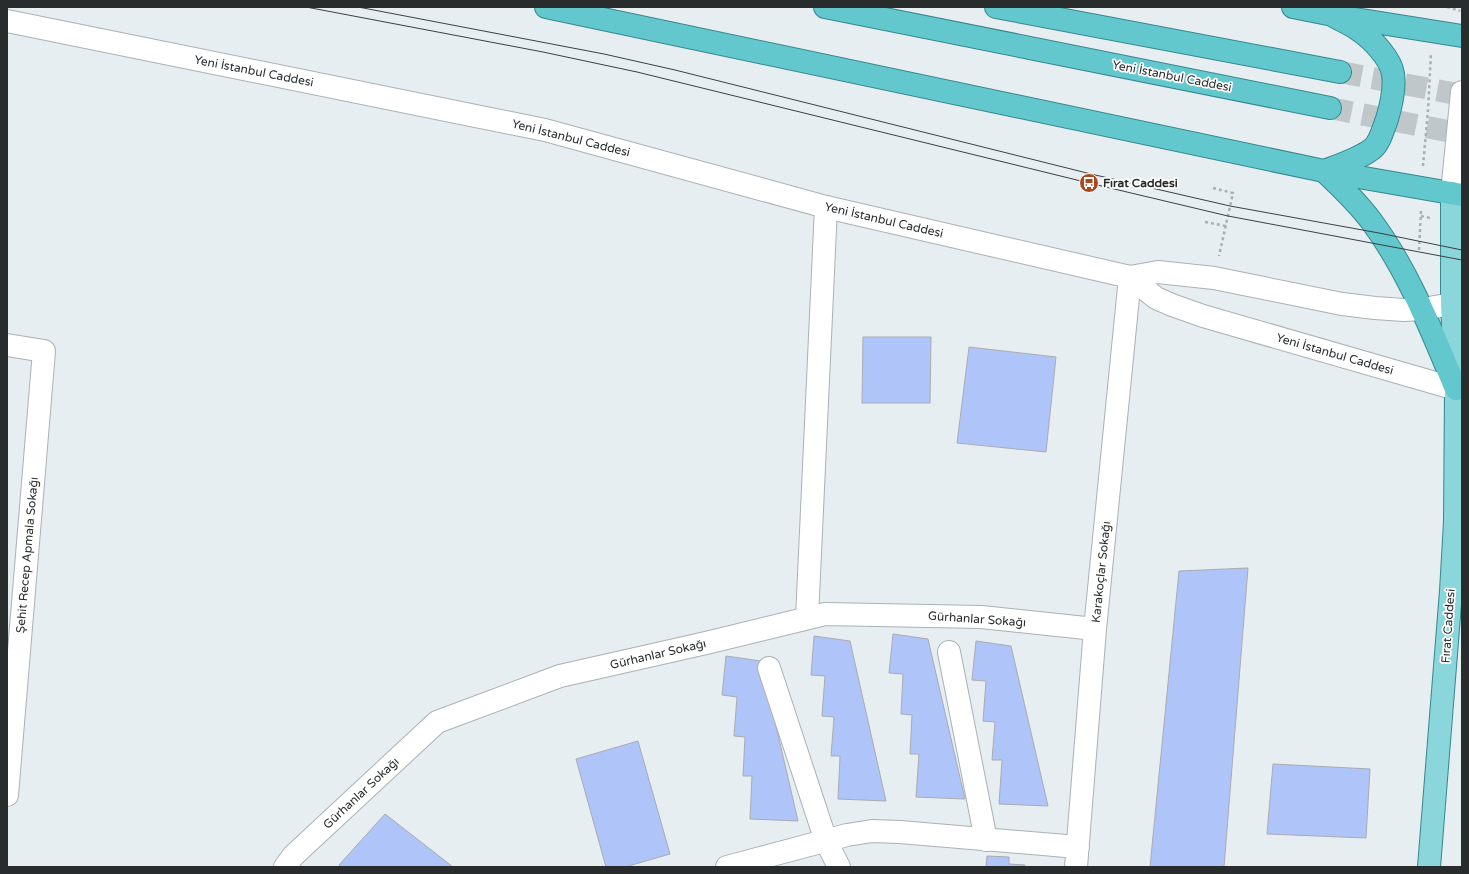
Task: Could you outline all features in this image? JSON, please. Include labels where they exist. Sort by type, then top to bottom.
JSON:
[{"type":"highway","points":[[546,7],[1324,171],[1457,194]]},
{"type":"highway","name":"Yeni İstanbul Caddesi","points":[[825,7],[1330,108]]},
{"type":"highway","points":[[996,7],[1340,72]]},
{"type":"highway","points":[[1293,7],[1462,36]]},
{"type":"highway","points":[[1324,171],[1356,158],[1373,149],[1380,138],[1389,113],[1393,73],[1386,58],[1376,45],[1360,31],[1330,14]]},
{"type":"highway","points":[[1324,171],[1352,197],[1372,222],[1388,246],[1423,310],[1456,389]]},
{"type":"main road","name":"Fırat Caddesi","points":[[1429,867],[1455,530],[1456,389],[1452,304],[1457,194]]},
{"type":"street","name":"Yeni İstanbul Caddesi","points":[[7,21],[545,130],[826,207],[1130,277],[1158,272],[1214,278],[1342,304],[1404,310],[1423,310],[1452,304]]},
{"type":"street","points":[[1457,194],[1462,92]]},
{"type":"street","points":[[807,618],[826,207]]},
{"type":"street","name":"Yeni İstanbul Caddesi","points":[[1130,277],[1156,298],[1203,316],[1456,389]]},
{"type":"street","name":"Karakoçlar Sokağı","points":[[1077,857],[1095,629],[1130,277]]},
{"type":"street","name":"Şehit Recep Apmala Sokağı","points":[[7,345],[44,351],[7,795]]},
{"type":"street","name":"Gürhanlar Sokağı","points":[[295,863],[437,722],[560,676],[825,614],[981,617],[1095,629]]},
{"type":"street","points":[[949,652],[986,840]]},
{"type":"street","points":[[769,668],[826,841],[839,867]]},
{"type":"street","points":[[727,867],[847,835],[872,831],[900,832],[986,840],[1077,857]]},
{"type":"path","points":[[1447,7],[1462,11]]},
{"type":"path","points":[[1418,252],[1432,31]]},
{"type":"path","points":[[1213,188],[1233,193],[1214,278]]},
{"type":"path","points":[[1205,222],[1226,226]]},
{"type":"building","points":[[863,337],[931,337],[930,403],[862,403]]},
{"type":"building","points":[[969,347],[1056,357],[1046,452],[957,443]]},
{"type":"building","points":[[1248,568],[1224,867],[1150,867],[1179,571]]},
{"type":"building","points":[[893,634],[928,639],[965,799],[916,797],[919,754],[910,754],[912,715],[901,714],[903,674],[889,673]]},
{"type":"building","points":[[814,636],[850,641],[886,801],[838,799],[840,756],[831,756],[834,717],[822,716],[825,676],[811,675]]},
{"type":"building","points":[[976,641],[1011,646],[1048,806],[999,804],[1002,760],[992,760],[995,722],[983,721],[986,681],[972,680]]},
{"type":"building","points":[[726,656],[761,661],[798,821],[750,819],[752,776],[743,776],[745,737],[734,736],[737,697],[722,695]]},
{"type":"building","points":[[638,741],[670,854],[625,867],[606,867],[576,759]]},
{"type":"building","points":[[1273,764],[1370,769],[1366,838],[1267,834]]},
{"type":"building","points":[[385,814],[453,867],[342,867],[339,865]]},
{"type":"building","points":[[987,856],[1009,857],[1009,864],[1025,865],[1025,867],[986,867]]},
{"type":"tunnel","points":[[1340,72],[1462,95]]},
{"type":"tunnel","points":[[1330,108],[1462,134]]},
{"type":"tram line","points":[[306,7],[543,52],[637,72],[1228,216],[1462,260]]},
{"type":"tram line","points":[[358,7],[604,54],[675,70],[1091,174],[1230,206],[1379,233],[1462,250]]},
{"type":"place","name":"Fırat Caddesi","points":[[1089,183]]}]
